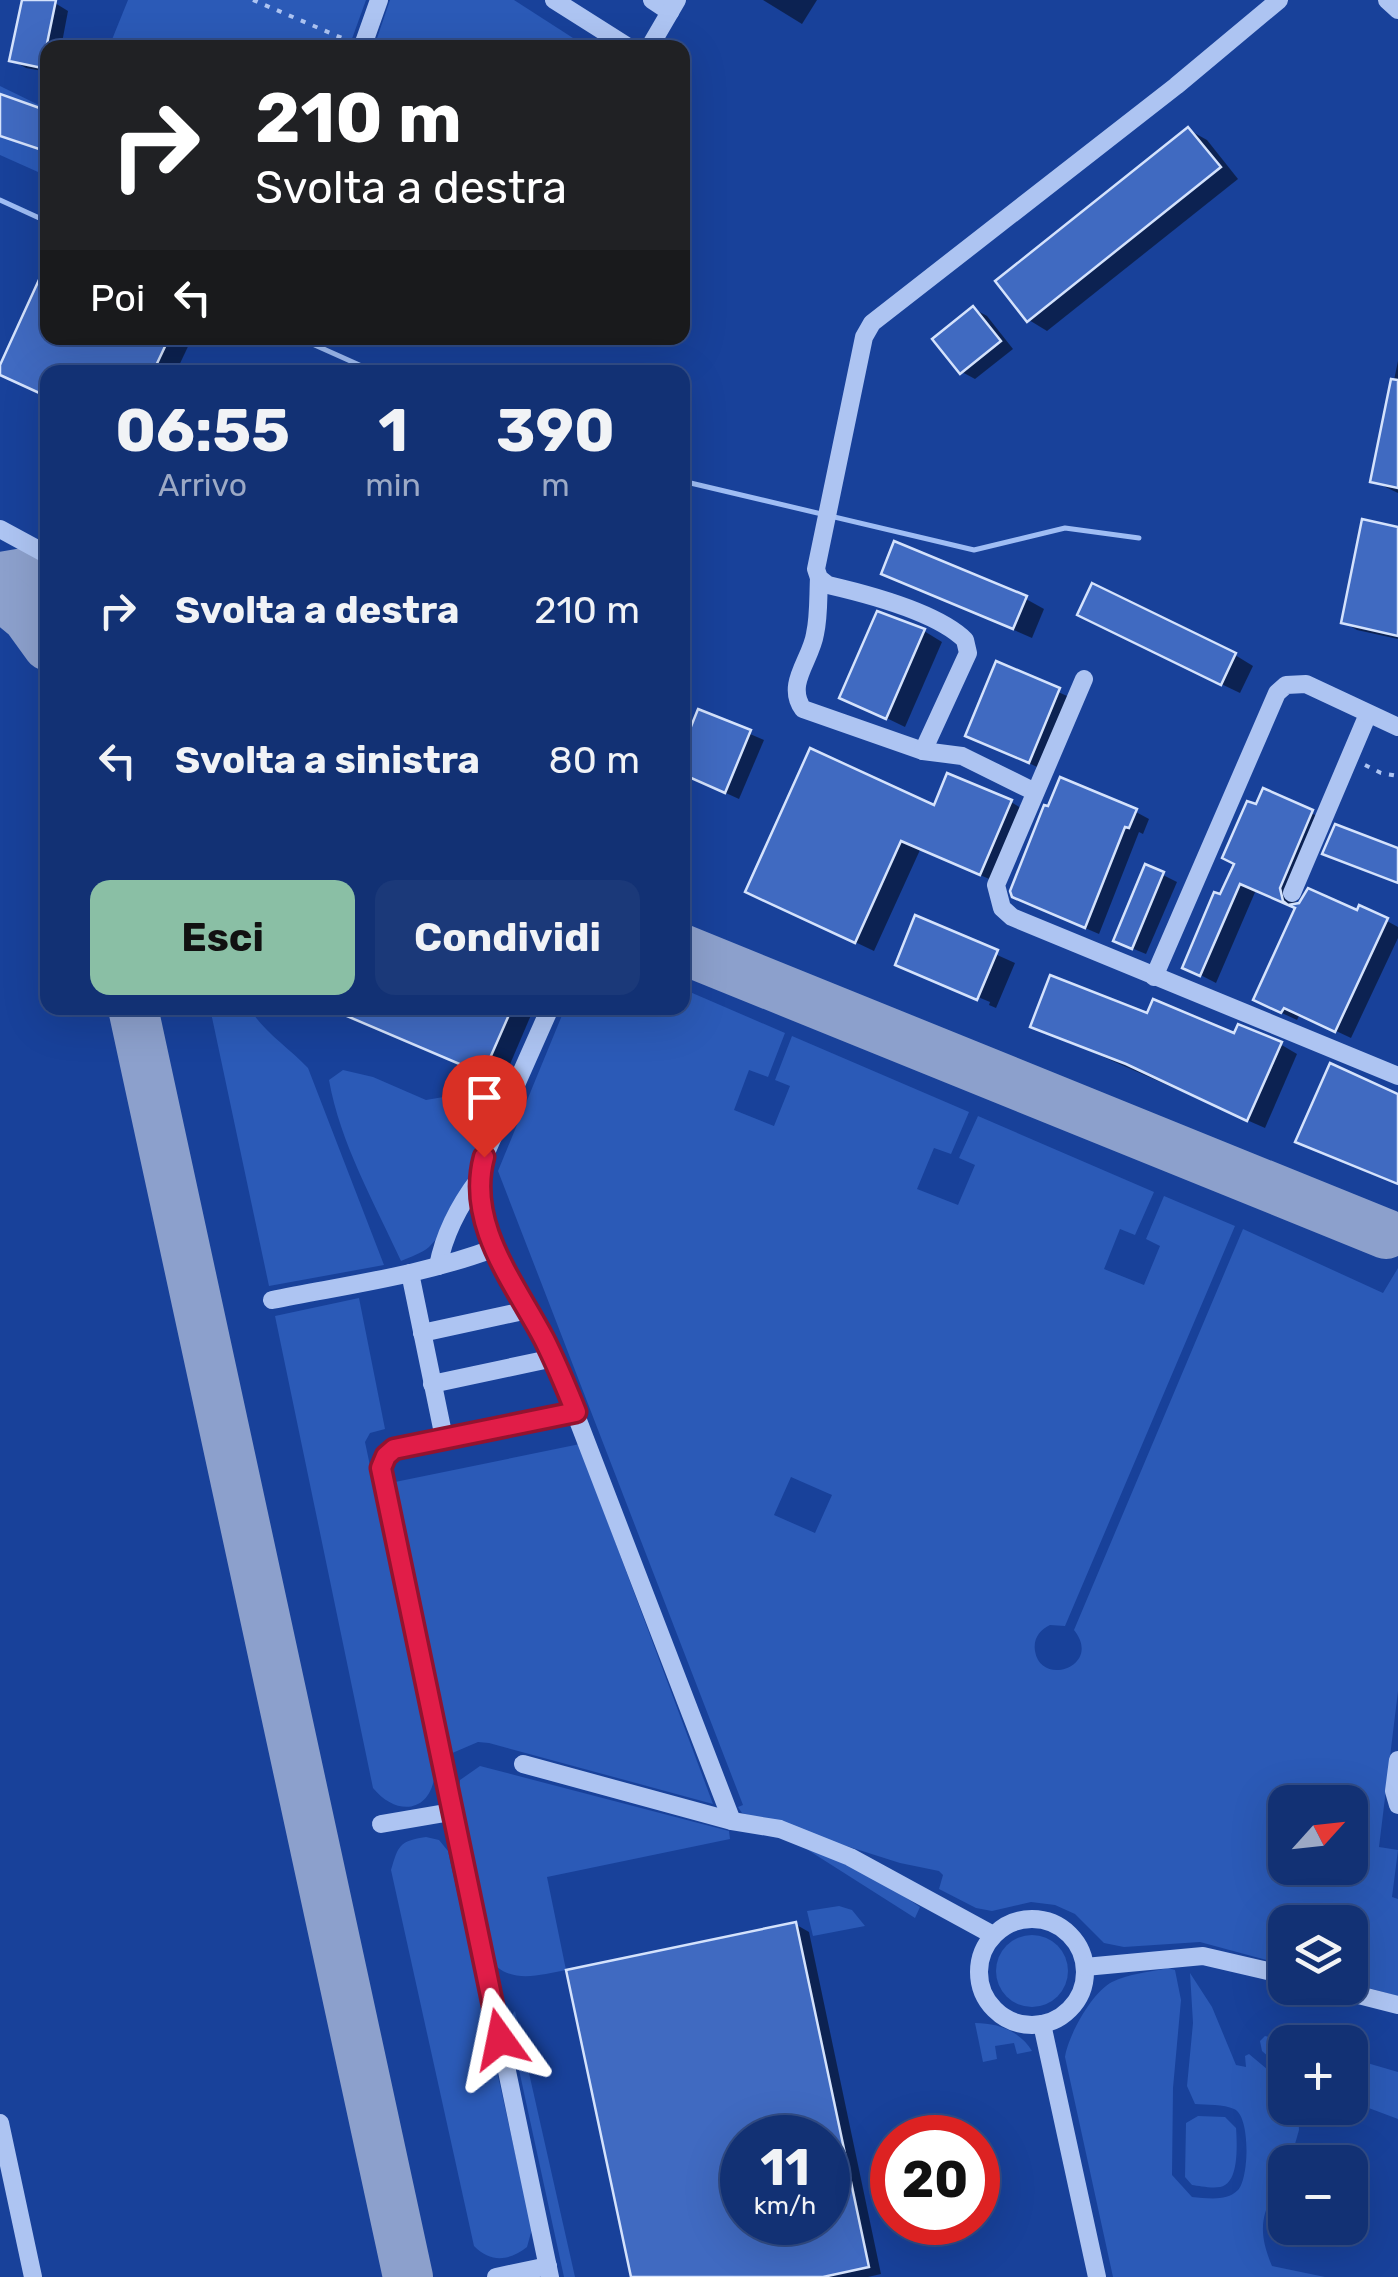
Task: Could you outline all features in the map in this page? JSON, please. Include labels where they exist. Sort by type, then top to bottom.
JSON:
[{"type":"street","points":[[365,40],[379,0]]},
{"type":"street","points":[[554,0],[617,40]]},
{"type":"street","points":[[652,0],[673,6],[654,40]]},
{"type":"street","points":[[923,752],[968,653],[965,640],[938,622],[828,585],[816,569],[864,337],[872,323],[1187,77],[1279,0]]},
{"type":"street","points":[[1387,0],[1398,10]]},
{"type":"street","points":[[0,529],[40,551]]},
{"type":"street","points":[[820,578],[815,636],[797,681],[796,700],[803,709],[923,752],[962,756],[1035,792]]},
{"type":"street","points":[[1084,679],[996,885],[1002,908],[1012,917],[1398,1076]]},
{"type":"street","points":[[1154,976],[1278,693],[1286,685],[1306,684],[1398,728]]},
{"type":"street","points":[[1292,894],[1368,714]]},
{"type":"street","points":[[438,1266],[441,1248],[478,1179],[547,1015]]},
{"type":"street","points":[[478,1179],[482,1218],[554,1358],[732,1821]]},
{"type":"street","points":[[272,1300],[438,1266],[495,1248]]},
{"type":"street","points":[[410,1272],[444,1438]]},
{"type":"street","points":[[422,1333],[528,1310]]},
{"type":"street","points":[[432,1384],[554,1358]]},
{"type":"street","points":[[496,2277],[549,2271],[381,1468],[394,1449],[576,1412]]},
{"type":"street","points":[[1398,1760],[1394,1790],[1398,1805]]},
{"type":"street","points":[[523,1764],[732,1821],[780,1829],[850,1857],[993,1936]]},
{"type":"street","points":[[381,1824],[452,1812]]},
{"type":"street","points":[[1038,1919],[1060,1927],[1077,1944],[1085,1967],[1082,1990],[1071,2008],[1042,2024],[1030,2025],[1006,2019],[989,2002],[979,1968],[993,1936],[1014,1922],[1038,1919]]},
{"type":"street","points":[[1085,1967],[1203,1956],[1268,1972]]},
{"type":"street","points":[[1368,1997],[1398,2005]]},
{"type":"street","points":[[1042,2024],[1097,2277]]},
{"type":"street","points":[[0,2124],[33,2277]]},
{"type":"path","points":[[253,0],[346,40]]},
{"type":"path","points":[[1358,760],[1381,773],[1398,776]]},
{"type":"shaded area","points":[[128,0],[366,0],[352,40],[112,40]]},
{"type":"shaded area","points":[[390,0],[514,0],[576,40],[376,40]]},
{"type":"shaded area","points":[[0,86],[40,106],[40,173],[0,155]]},
{"type":"shaded area","points":[[690,992],[785,1033],[768,1077],[749,1070],[734,1110],[774,1126],[790,1086],[775,1080],[792,1036],[969,1112],[951,1154],[934,1148],[917,1189],[958,1205],[975,1165],[959,1158],[978,1116],[1154,1192],[1135,1235],[1120,1229],[1104,1269],[1144,1285],[1160,1246],[1146,1239],[1164,1196],[1235,1226],[1065,1626],[1050,1625],[1036,1638],[1035,1651],[1048,1668],[1068,1668],[1081,1654],[1081,1643],[1074,1630],[1243,1229],[1383,1293],[1398,1268],[1398,1691],[1379,1847],[1398,1850],[1392,1897],[1398,1899],[1398,1996],[1368,1988],[1368,1905],[1268,1905],[1268,1960],[1200,1942],[1124,1947],[1104,1943],[1075,1914],[1055,1905],[1031,1902],[992,1911],[976,1908],[939,1889],[943,1875],[939,1871],[900,1863],[742,1813],[738,1807],[743,1805],[498,1171],[562,1015],[690,1015]],"holes":[[[791,1477],[832,1495],[815,1533],[774,1515]]]},
{"type":"shaded area","points":[[211,1015],[254,1015],[308,1068],[384,1265],[269,1286]]},
{"type":"shaded area","points":[[343,1070],[373,1077],[426,1100],[467,1093],[491,1101],[452,1216],[429,1247],[401,1261],[359,1173],[334,1104],[329,1080]]},
{"type":"shaded area","points":[[359,1298],[385,1429],[370,1433],[365,1442],[435,1774],[426,1797],[411,1806],[392,1803],[373,1788],[275,1316]]},
{"type":"shaded area","points":[[580,1444],[713,1804],[489,1743],[478,1742],[450,1754],[395,1482]]},
{"type":"shaded area","points":[[480,1766],[729,1831],[730,1839],[547,1877],[566,1970],[513,1975],[497,1967],[459,1794],[460,1780]]},
{"type":"shaded area","points":[[426,1837],[439,1840],[448,1851],[532,2229],[527,2247],[507,2257],[487,2255],[474,2246],[391,1870],[401,1846]]},
{"type":"shaded area","points":[[808,1850],[852,1864],[880,1880],[920,1907],[915,1918]]},
{"type":"shaded area","points":[[839,1906],[852,1910],[865,1926],[813,1936],[807,1911]]},
{"type":"shaded area","points":[[1032,1935],[1046,1937],[1058,1945],[1066,1957],[1066,1985],[1058,1997],[1046,2005],[1032,2007],[1018,2005],[1006,1997],[998,1985],[996,1971],[998,1957],[1006,1945],[1018,1937]]},
{"type":"shaded area","points":[[1175,1970],[1181,2000],[1173,2088],[1172,2175],[1192,2197],[1222,2198],[1233,2194],[1242,2184],[1246,2161],[1246,2135],[1240,2114],[1225,2106],[1195,2104],[1187,2086],[1193,2023],[1190,1973],[1212,2007],[1236,2065],[1246,2067],[1245,2056],[1249,2054],[1268,2070],[1268,2125],[1299,2125],[1295,2145],[1268,2145],[1268,2206],[1263,2227],[1272,2266],[1325,2277],[1113,2277],[1065,2057],[1082,2015],[1097,1995],[1125,1977]]},
{"type":"shaded area","points":[[515,2011],[575,2277],[564,2277],[508,2019]]},
{"type":"shaded area","points":[[975,2023],[1008,2030],[1032,2051],[1017,2054],[1014,2043],[995,2046],[997,2059],[983,2062]]},
{"type":"shaded area","points":[[1268,2037],[1268,2056],[1262,2051],[1260,2041]]},
{"type":"shaded area","points":[[1368,2063],[1398,2072],[1398,2119],[1368,2108]]},
{"type":"shaded area","points":[[1198,2116],[1225,2117],[1236,2128],[1235,2167],[1230,2181],[1222,2186],[1192,2185],[1185,2177],[1186,2123]]},
{"type":"building","points":[[22,0],[56,0],[48,40],[40,40],[40,68],[9,61]]},
{"type":"building","points":[[0,94],[40,108],[40,149],[0,136]]},
{"type":"building","points":[[1188,127],[1221,167],[1027,322],[995,281]]},
{"type":"building","points":[[40,278],[40,345],[166,345],[156,365],[40,365],[40,393],[0,375],[0,365]]},
{"type":"building","points":[[973,306],[1001,341],[960,374],[932,339]]},
{"type":"building","points":[[1391,379],[1398,380],[1398,488],[1370,482]]},
{"type":"building","points":[[1362,519],[1398,527],[1398,636],[1341,623]]},
{"type":"building","points":[[894,541],[1027,596],[1013,629],[881,574]]},
{"type":"building","points":[[1092,583],[1236,653],[1221,685],[1077,615]]},
{"type":"building","points":[[877,611],[925,629],[886,719],[839,698]]},
{"type":"building","points":[[996,661],[1060,688],[1029,763],[965,736]]},
{"type":"building","points":[[698,709],[751,730],[725,793],[690,778],[690,729]]},
{"type":"building","points":[[810,748],[934,805],[947,773],[1012,800],[980,875],[901,841],[855,943],[745,892]]},
{"type":"building","points":[[1060,777],[1137,809],[1129,828],[1125,827],[1085,928],[1012,897],[1010,891],[1044,805],[1048,806]]},
{"type":"building","points":[[1263,788],[1313,810],[1280,888],[1288,905],[1240,884],[1200,976],[1182,968],[1214,892],[1220,894],[1234,864],[1222,858],[1247,801],[1256,804]]},
{"type":"building","points":[[1335,824],[1398,848],[1398,883],[1322,854]]},
{"type":"building","points":[[1145,864],[1164,872],[1132,949],[1113,941]]},
{"type":"building","points":[[1308,888],[1357,910],[1359,905],[1388,918],[1335,1032],[1284,1008],[1281,1013],[1253,1000],[1295,908],[1288,905],[1299,903]]},
{"type":"building","points":[[915,915],[998,950],[977,1000],[895,965]]},
{"type":"building","points":[[1050,975],[1147,1013],[1153,999],[1234,1033],[1238,1024],[1282,1042],[1247,1121],[1126,1064],[1030,1027]]},
{"type":"building","points":[[344,1015],[509,1015],[483,1074]]},
{"type":"building","points":[[1330,1063],[1398,1094],[1398,1184],[1295,1142]]},
{"type":"building","points":[[796,1922],[837,2115],[720,2115],[720,2245],[850,2245],[850,2177],[869,2267],[823,2277],[631,2277],[566,1970]]},
{"type":"waterway","points":[[0,200],[40,218]]},
{"type":"waterway","points":[[315,345],[359,365]]},
{"type":"waterway","points":[[690,483],[974,550],[1065,528],[1139,538]]},
{"type":"taxiway","points":[[0,577],[40,570]]},
{"type":"taxiway","points":[[0,595],[27,617],[40,635]]},
{"type":"taxiway","points":[[690,952],[1386,1234]]},
{"type":"taxiway","points":[[135,1015],[408,2277]]},
{"type":"route","points":[[484,1157],[478,1179],[486,1230],[554,1358],[576,1412],[394,1449],[382,1460],[381,1468],[500,2039]]}]
